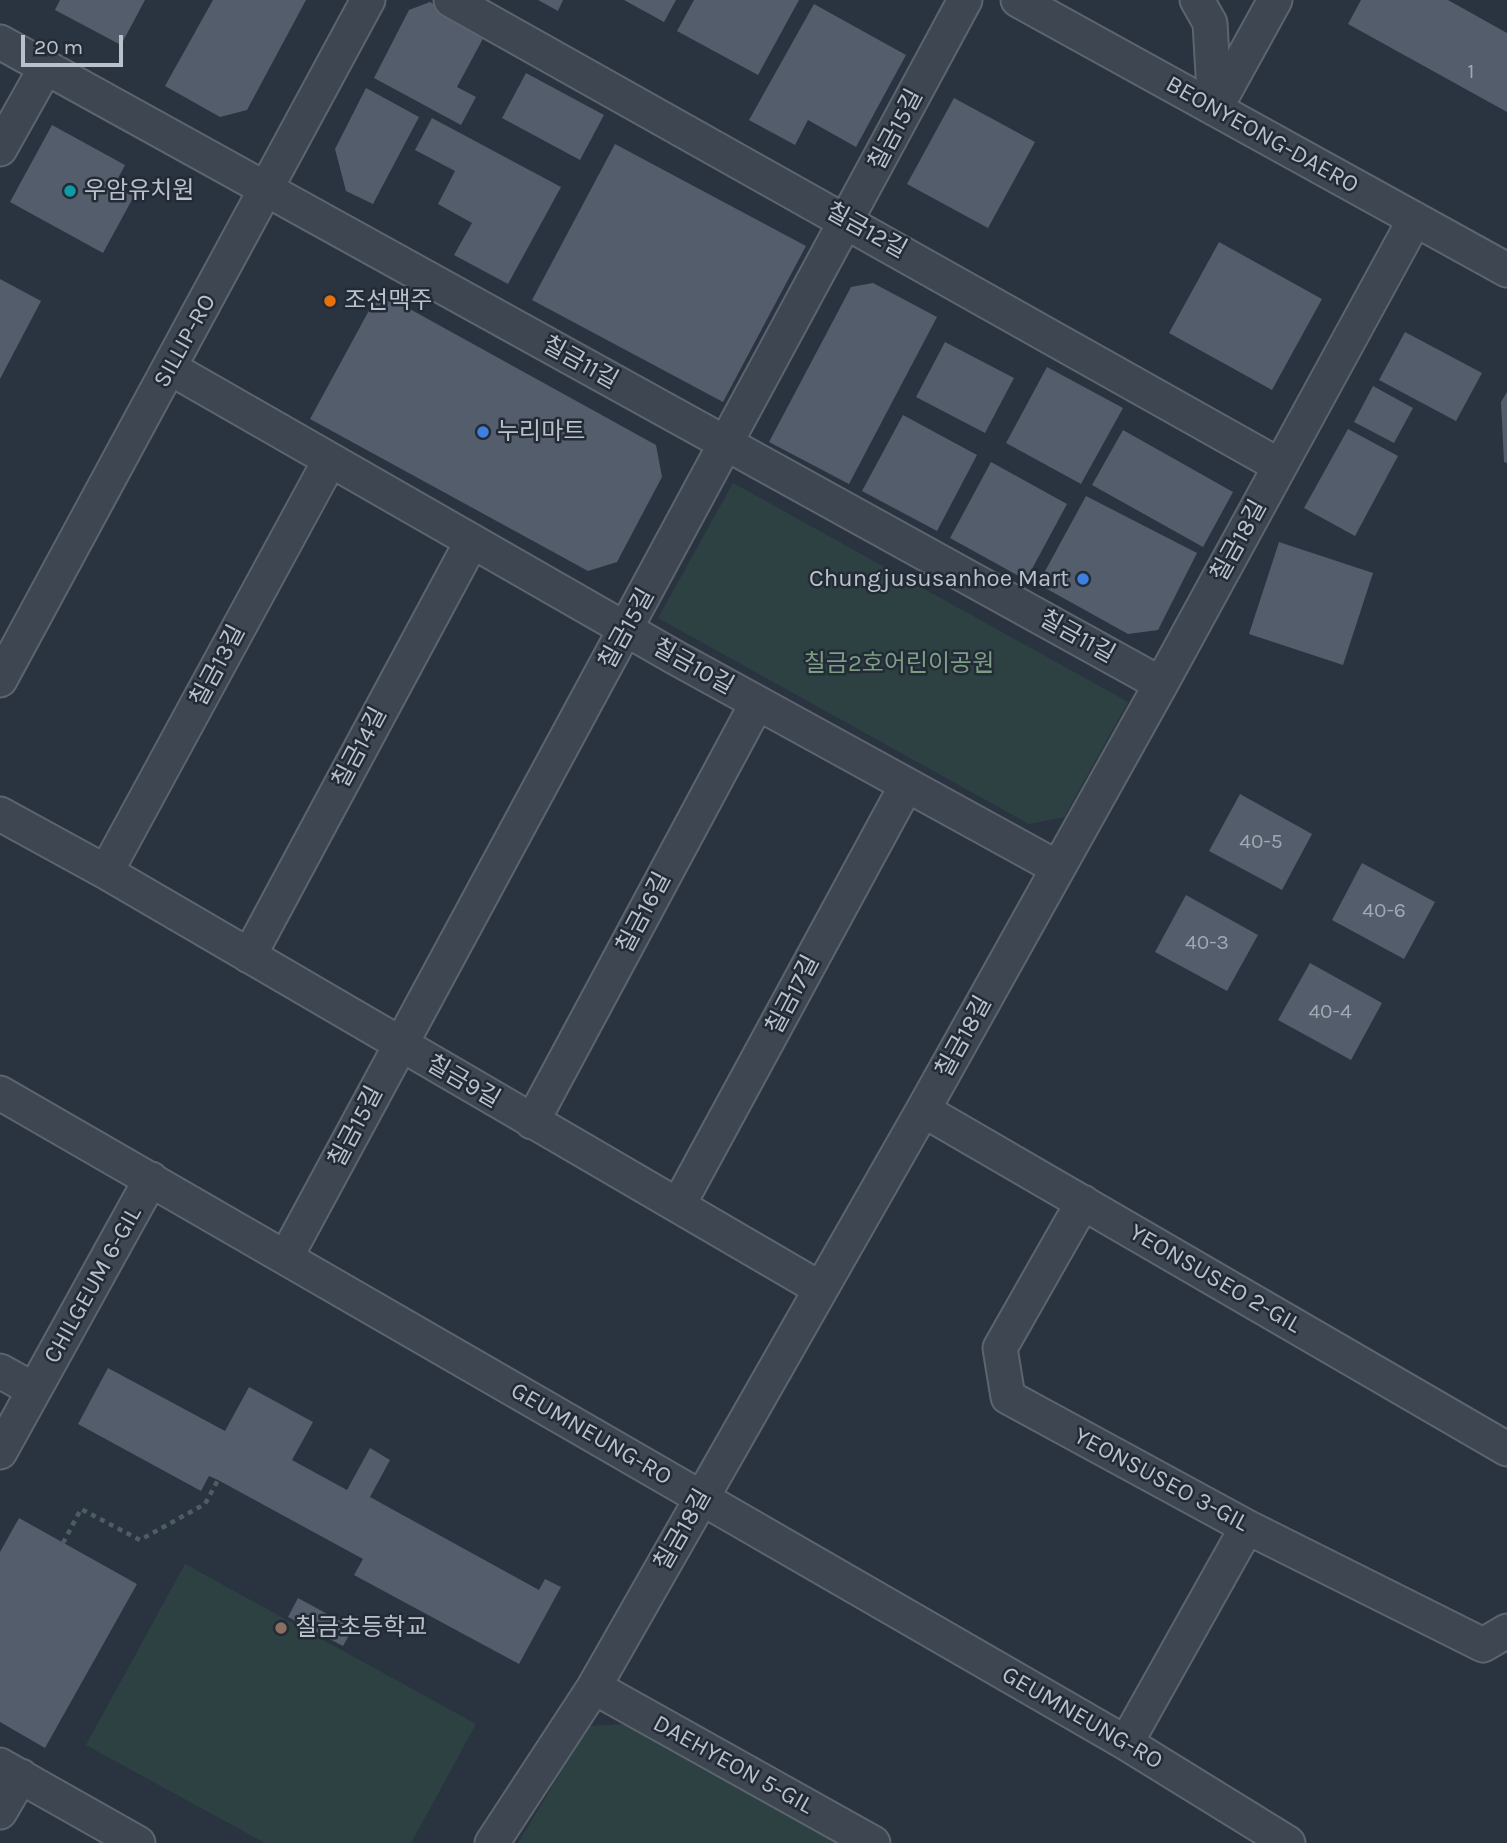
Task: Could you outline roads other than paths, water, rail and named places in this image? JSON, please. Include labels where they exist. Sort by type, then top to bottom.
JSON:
[{"type":"street","name":"SILLIP-RO","points":[[0,680],[368,0]]},
{"type":"street","name":"칠금12길","points":[[451,0],[847,220],[1280,466]]},
{"type":"street","name":"칠금15길","points":[[286,1257],[965,0]]},
{"type":"street","name":"BEONYEONG-DAERO","points":[[1018,0],[1507,270]]},
{"type":"street","points":[[1197,0],[1210,23],[1215,109]]},
{"type":"street","points":[[1215,109],[1275,0]]},
{"type":"street","name":"칠금11길","points":[[0,42],[1161,684]]},
{"type":"street","points":[[2,143],[46,67]]},
{"type":"street","name":"칠금18길","points":[[492,1843],[594,1687],[923,1110],[1161,684],[1415,219]]},
{"type":"street","name":"칠금10길","points":[[170,368],[757,703],[1058,868]]},
{"type":"street","name":"칠금13길","points":[[106,872],[330,460]]},
{"type":"street","name":"칠금14길","points":[[248,956],[472,541]]},
{"type":"street","name":"칠금16길","points":[[532,1122],[757,703]]},
{"type":"street","name":"칠금17길","points":[[679,1204],[906,786]]},
{"type":"street","name":"칠금9길","points":[[0,814],[106,872],[821,1289]]},
{"type":"street","name":"GEUMNEUNG-RO","points":[[0,1093],[1126,1743],[1288,1843]]},
{"type":"street","name":"YEONSUSEO 2-GIL","points":[[923,1110],[1507,1449]]},
{"type":"street","name":"CHILGEUM 6-GIL","points":[[0,1452],[151,1179]]},
{"type":"street","name":"YEONSUSEO 3-GIL","points":[[1083,1202],[1000,1348],[1009,1397],[1247,1527],[1483,1646],[1507,1631]]},
{"type":"street","name":"CHILGEUM 6-GIL","points":[[0,1371],[34,1390]]},
{"type":"street","points":[[1126,1743],[1247,1527]]},
{"type":"street","name":"DAEHYEON 5-GIL","points":[[594,1687],[873,1843]]},
{"type":"street","points":[[0,1812],[10,1771],[138,1843]]},
{"type":"place","name":"우암유치원","points":[[70,191]]},
{"type":"place","name":"조선맥주","points":[[330,301]]},
{"type":"place","name":"누리마트","points":[[483,432]]},
{"type":"place","name":"Chungjususanhoe Mart","points":[[1083,579]]},
{"type":"place","name":"칠금초등학교","points":[[281,1628]]},
{"type":"park label","name":"칠금2호어린이공원","points":[[899,664]]}]
